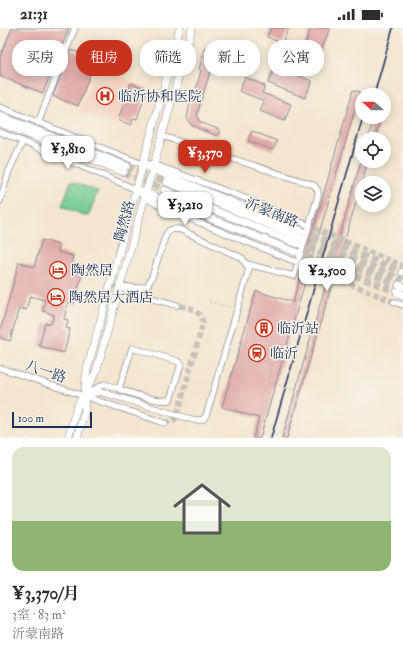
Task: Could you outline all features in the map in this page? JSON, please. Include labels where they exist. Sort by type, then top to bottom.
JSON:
[{"type":"main road","name":"陶然路","points":[[77,438],[85,410],[84,396],[87,370],[180,28]]},
{"type":"main road","name":"陶然路","points":[[68,438],[77,407],[96,372],[144,194],[192,28]]},
{"type":"main road","points":[[0,116],[125,169],[0,123]]},
{"type":"main road","points":[[142,164],[152,167],[302,234]]},
{"type":"main road","name":"沂蒙南路","points":[[167,182],[302,234]]},
{"type":"main road","points":[[135,189],[144,194],[296,252]]},
{"type":"main road","name":"沂蒙南路","points":[[164,190],[302,234]]},
{"type":"street","points":[[38,123],[75,28]]},
{"type":"street","points":[[0,107],[142,164]]},
{"type":"street","points":[[0,132],[135,189]]},
{"type":"street","points":[[162,136],[314,185],[318,191],[318,196],[294,276],[247,264]]},
{"type":"street","points":[[0,201],[9,171],[23,141]]},
{"type":"street","points":[[144,194],[166,209],[294,261]]},
{"type":"street","points":[[84,396],[101,392],[194,420],[202,420],[206,416],[249,269],[242,258],[179,229],[172,229],[167,231],[152,278],[147,286],[139,288],[119,286]]},
{"type":"street","points":[[119,286],[131,293],[177,305]]},
{"type":"street","points":[[394,302],[403,305]]},
{"type":"street","points":[[84,396],[104,384],[119,389],[160,401],[170,400],[181,364],[177,361],[132,348],[119,389]]},
{"type":"street","name":"八一路","points":[[0,368],[165,423]]},
{"type":"path","points":[[210,302],[230,307]]},
{"type":"path","points":[[272,366],[270,382],[300,392]]},
{"type":"shaded area","name":"临沂协和医院","points":[[93,76],[121,76],[131,80],[115,125],[80,112]]},
{"type":"green space","points":[[71,181],[98,191],[88,217],[62,206]]},
{"type":"building","points":[[12,28],[69,28],[64,40],[12,40],[12,76],[50,76],[43,93],[0,76],[0,57]]},
{"type":"building","points":[[271,28],[289,28],[283,40],[274,40],[267,37]]},
{"type":"building","points":[[311,28],[330,28],[324,43],[324,40],[306,40]]},
{"type":"building","points":[[71,50],[76,52],[76,76],[89,76],[78,106],[53,96],[61,76],[68,76],[68,58]]},
{"type":"building","points":[[204,51],[204,76],[209,76],[197,114],[200,122],[220,130],[217,136],[191,125],[187,118],[191,98],[194,98],[201,70],[199,69]]},
{"type":"building","points":[[271,76],[299,76],[312,81],[305,98],[268,83]]},
{"type":"building","points":[[245,77],[265,86],[262,93],[291,104],[285,121],[260,111],[264,101],[239,91]]},
{"type":"building","points":[[131,83],[147,89],[137,119],[134,118],[131,125],[118,120]]},
{"type":"building","name":"临沂站","points":[[353,90],[355,91],[355,109],[260,438],[253,438],[259,418],[222,407],[256,291],[293,302]]},
{"type":"building","points":[[372,124],[379,124],[377,132],[370,132]]},
{"type":"building","points":[[252,131],[277,141],[273,150],[248,141]]},
{"type":"building","points":[[359,168],[366,168],[364,176],[357,176]]},
{"type":"building","points":[[355,182],[355,205],[287,438],[282,438]]},
{"type":"building","name":"陶然居大酒店","points":[[42,240],[59,245],[58,252],[73,256],[71,264],[84,267],[74,304],[68,302],[64,319],[68,320],[66,328],[70,329],[64,353],[39,346],[45,323],[51,324],[54,315],[43,311],[45,300],[30,296],[26,310],[19,308],[10,341],[0,338],[0,332],[19,262],[34,267]]},
{"type":"tunnel","points":[[127,166],[167,182]]},
{"type":"tunnel","points":[[124,172],[164,190]]},
{"type":"tunnel","points":[[306,225],[403,266]]},
{"type":"tunnel","points":[[302,231],[402,272]]},
{"type":"tunnel","points":[[301,238],[403,280]]},
{"type":"tunnel","points":[[298,244],[399,285]]},
{"type":"tunnel","points":[[296,252],[397,292]]},
{"type":"tunnel","points":[[295,261],[394,302]]},
{"type":"tunnel","points":[[165,423],[174,420],[178,413],[203,323],[202,318],[197,312],[190,308],[177,305]]},
{"type":"railway","points":[[376,88],[393,28]]},
{"type":"railway","points":[[271,438],[361,124]]},
{"type":"place","name":"临沂协和医院","points":[[105,96]]},
{"type":"place","name":"陶然居","points":[[58,270]]},
{"type":"place","name":"陶然居大酒店","points":[[56,297]]},
{"type":"place","name":"临沂站","points":[[264,328]]},
{"type":"place","name":"临沂","points":[[257,353]]}]
